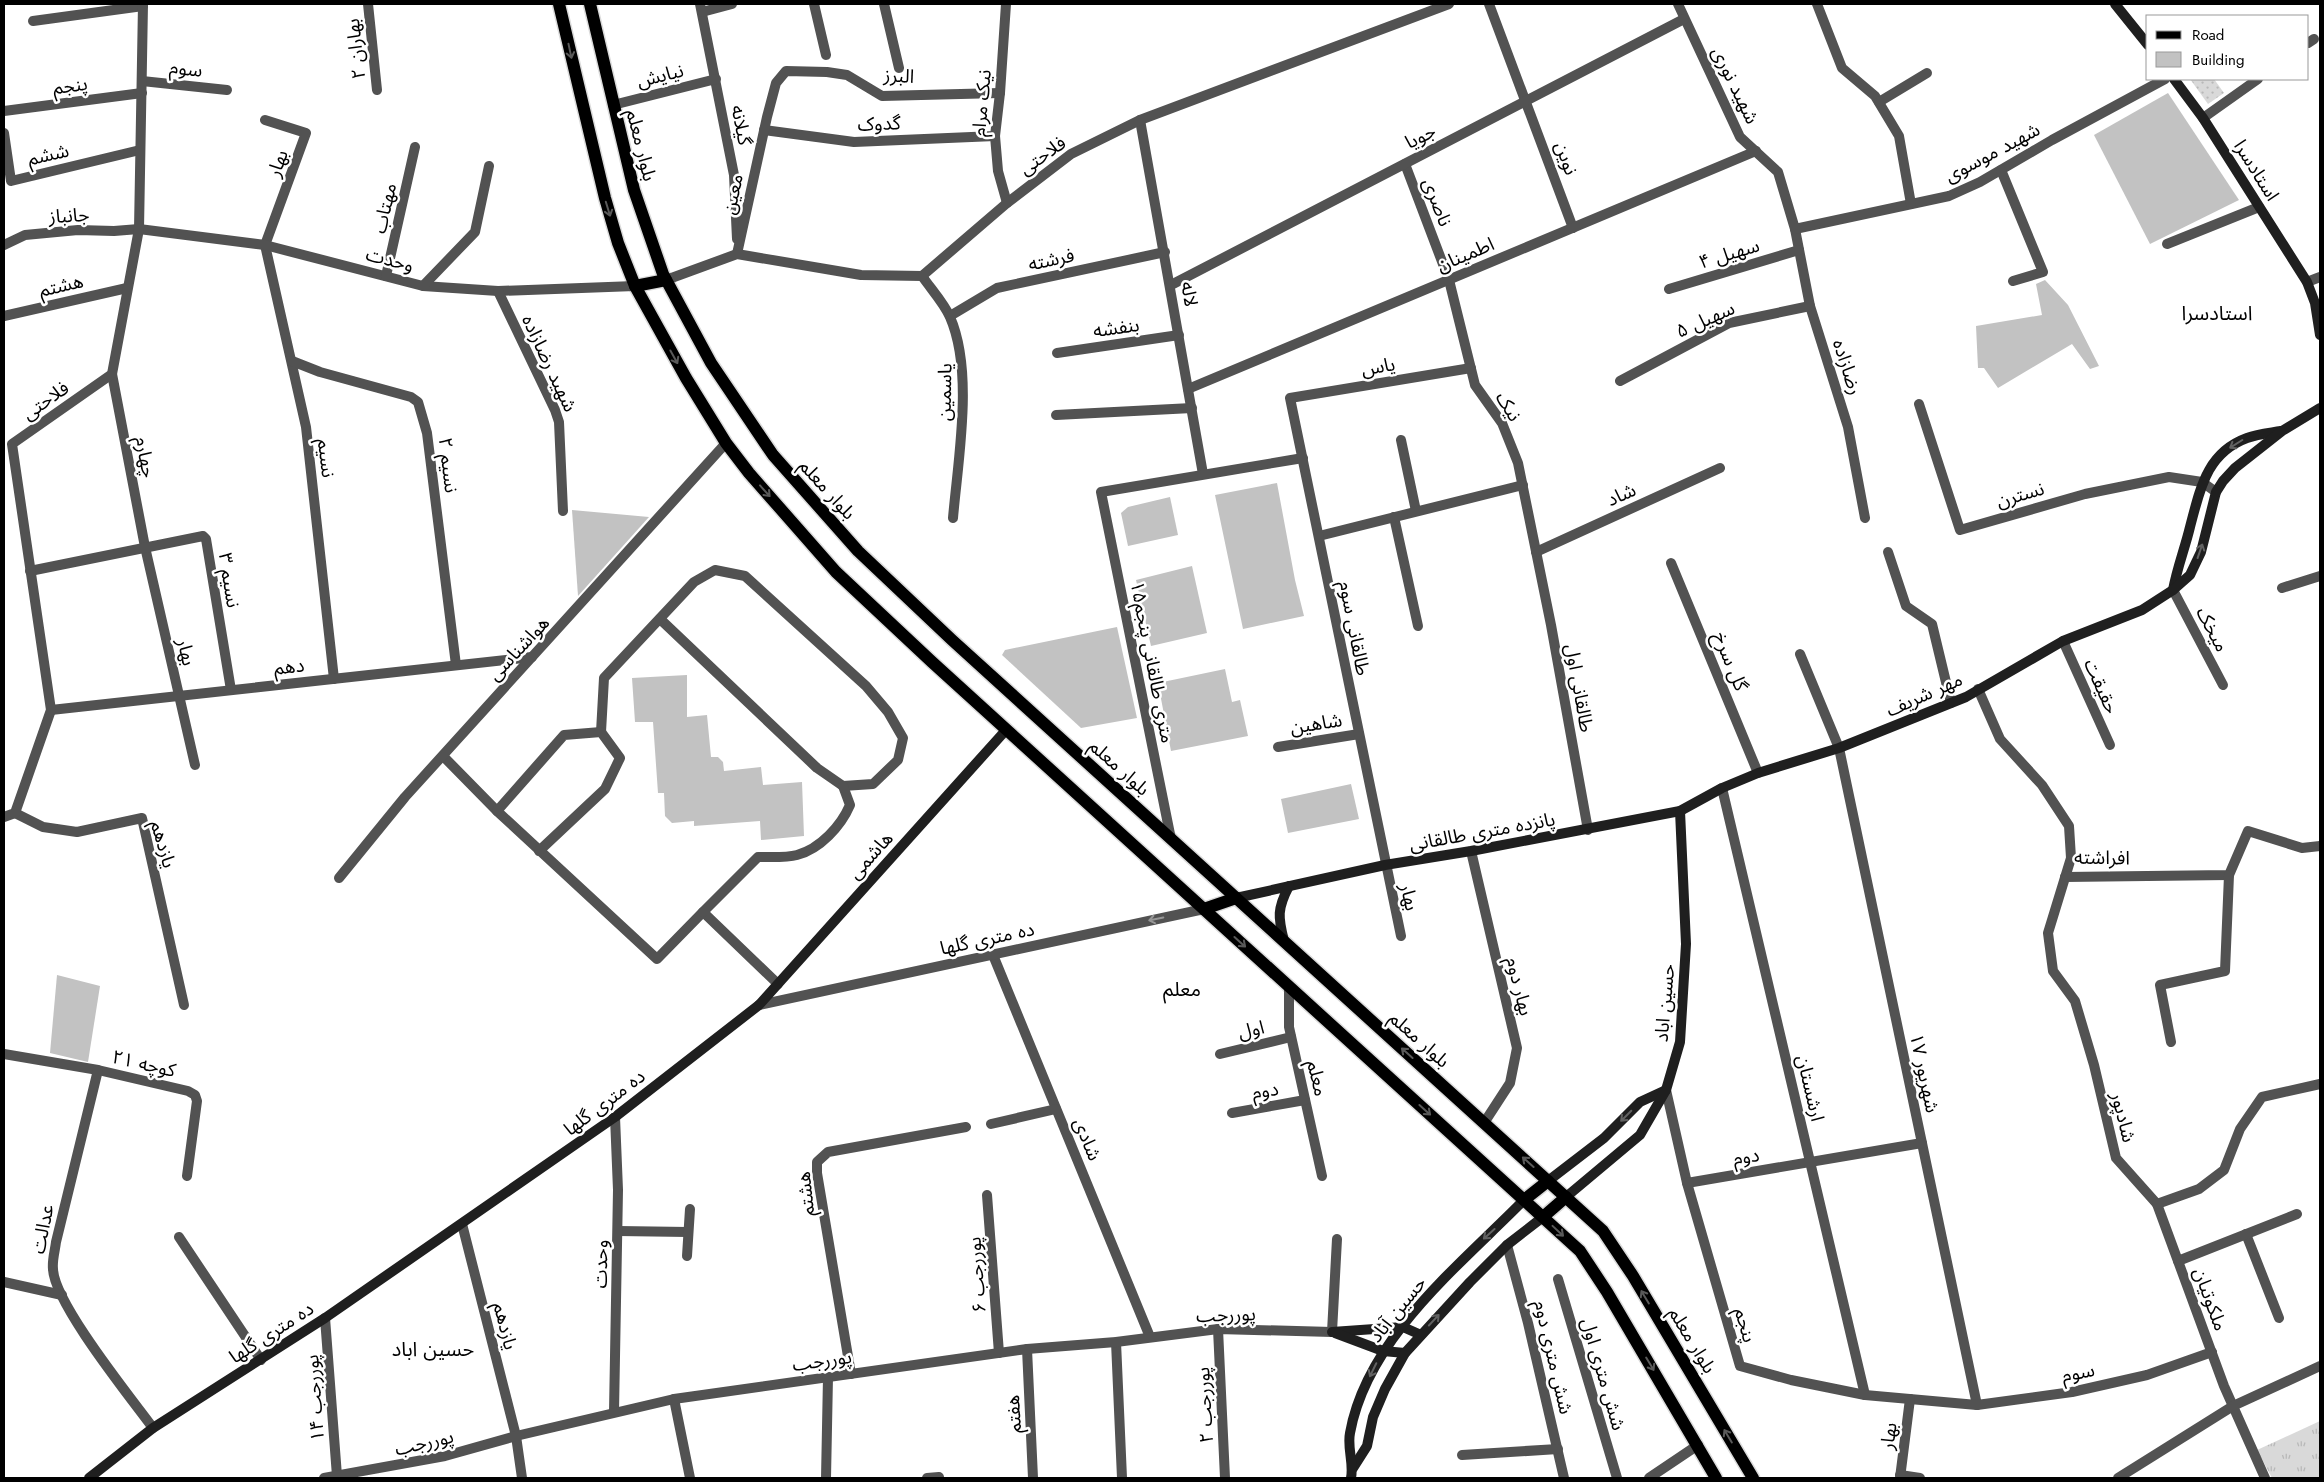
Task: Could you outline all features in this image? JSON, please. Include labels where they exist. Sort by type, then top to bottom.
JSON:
[{"type":"main road","points":[[560,4],[605,198],[618,243],[635,286],[686,378],[726,443],[749,473],[836,572],[1006,730],[1580,1251],[1608,1292],[1716,1478]]},
{"type":"main road","name":"بلوار معلم","points":[[590,4],[634,190],[666,280],[712,363],[773,455],[858,551],[952,640],[1603,1231],[1753,1478]]},
{"type":"main road","points":[[635,286],[666,280]]},
{"type":"main road","points":[[1204,909],[1236,898]]},
{"type":"main road","points":[[1524,1200],[1548,1181]]},
{"type":"main road","points":[[1543,1217],[1566,1197]]},
{"type":"street","name":"بهاران ۲","points":[[368,4],[377,90]]},
{"type":"street","points":[[701,8],[732,4]]},
{"type":"street","points":[[814,4],[826,55]]},
{"type":"street","points":[[884,4],[900,68]]},
{"type":"street","name":"نیک مرام","points":[[1006,4],[995,136],[998,172],[1007,203]]},
{"type":"street","name":"فلاحتی","points":[[922,276],[1007,203],[1071,154],[1140,120],[1449,4]]},
{"type":"street","name":"نوین","points":[[1489,4],[1527,100],[1573,228]]},
{"type":"street","name":"شهید نوری","points":[[1678,4],[1740,137],[1778,172],[1794,228]]},
{"type":"street","points":[[1817,4],[1842,68],[1875,96],[1899,136],[1912,204]]},
{"type":"street","points":[[2115,4],[2146,43]]},
{"type":"street","points":[[33,21],[143,5],[139,229],[127,288],[119,347],[112,374]]},
{"type":"street","name":"گیلانه","points":[[701,8],[734,175],[737,254]]},
{"type":"street","name":"جویا","points":[[1171,285],[1684,19]]},
{"type":"street","name":"البرز","points":[[776,83],[786,71],[814,71],[847,75],[882,96],[1000,93]]},
{"type":"street","points":[[1879,102],[1927,73]]},
{"type":"street","name":"نیایش","points":[[613,105],[716,79]]},
{"type":"street","name":"شهید موسوی","points":[[1794,228],[1949,196],[1980,182],[2163,80]]},
{"type":"street","name":"استادسرا","points":[[2175,80],[2203,118],[2307,282],[2318,308],[2320,335]]},
{"type":"street","points":[[2203,118],[2257,80]]},
{"type":"street","name":"سوم","points":[[142,81],[226,90]]},
{"type":"street","name":"معین","points":[[737,254],[776,83]]},
{"type":"street","name":"پنجم","points":[[4,112],[142,93]]},
{"type":"street","name":"بهار","points":[[265,120],[306,134],[265,245]]},
{"type":"street","name":"لاله","points":[[1140,120],[1204,474]]},
{"type":"street","name":"گدوک","points":[[764,130],[854,142],[995,136]]},
{"type":"street","name":"ششم","points":[[4,133],[11,181],[140,150]]},
{"type":"street","name":"مهتاب","points":[[386,276],[415,147]]},
{"type":"street","name":"اطمینان","points":[[1188,389],[1756,152]]},
{"type":"street","name":"ناصری","points":[[1405,164],[1449,280]]},
{"type":"street","points":[[423,286],[475,232],[490,166]]},
{"type":"street","points":[[2001,170],[2043,272],[2013,281]]},
{"type":"street","points":[[2167,244],[2259,207]]},
{"type":"street","name":"رضازاده","points":[[1794,228],[1810,306],[1848,427],[1865,518]]},
{"type":"street","name":"وحدت","points":[[139,229],[265,245],[423,286],[498,291],[635,286]]},
{"type":"street","name":"جانباز","points":[[4,245],[25,235],[78,230],[139,229]]},
{"type":"street","name":"نسیم","points":[[265,245],[306,427],[334,678]]},
{"type":"street","name":"سهیل ۴","points":[[1669,289],[1799,250]]},
{"type":"street","name":"فرشته","points":[[950,316],[997,288],[1165,252]]},
{"type":"street","points":[[666,280],[737,254],[862,274],[922,276]]},
{"type":"street","name":"یاسمین","points":[[922,276],[950,316],[962,353],[962,416],[953,518]]},
{"type":"street","points":[[2307,282],[2320,277]]},
{"type":"street","name":"نیک","points":[[1449,280],[1475,386],[1502,423],[1518,463],[1536,552]]},
{"type":"street","name":"هشتم","points":[[4,316],[127,288]]},
{"type":"street","name":"شهید رضازاده","points":[[498,291],[559,422],[563,511]]},
{"type":"street","name":"سهیل ۵","points":[[1620,381],[1729,323],[1810,306]]},
{"type":"street","name":"بنفشه","points":[[1057,353],[1179,335]]},
{"type":"street","name":"نسیم ٢","points":[[292,361],[320,372],[411,397],[418,402],[427,433],[456,666]]},
{"type":"street","name":"یاس","points":[[1290,398],[1471,368]]},
{"type":"street","name":"فلاحتی","points":[[16,813],[51,710],[30,571],[8,446],[112,374]]},
{"type":"street","name":"چهارم","points":[[112,374],[145,547]]},
{"type":"street","name":"طالقانی سوم","points":[[1290,398],[1385,865]]},
{"type":"street","name":"نسترن","points":[[1919,404],[1960,530],[2085,494],[2169,477],[2202,482],[2216,492]]},
{"type":"street","points":[[1056,415],[1192,408]]},
{"type":"street","name":"مهر شریف","points":[[1680,811],[1722,788],[1758,773],[1838,748],[1951,703],[2063,641],[2142,610],[2173,590],[2190,575],[2200,552],[2216,492],[2223,481],[2235,468],[2282,431],[2320,408]]},
{"type":"street","name":"مهر شریف","points":[[2173,590],[2178,563],[2190,530],[2202,482],[2212,464],[2234,444],[2248,438],[2282,431]]},
{"type":"street","points":[[1401,440],[1416,511]]},
{"type":"street","name":"هواشناسی","points":[[338,878],[405,797],[726,443]]},
{"type":"street","points":[[1204,474],[1303,458]]},
{"type":"street","name":"شاد","points":[[1536,552],[1720,468]]},
{"type":"street","name":"۱۵متری طالقانی پنجم","points":[[1171,839],[1101,492],[1204,474]]},
{"type":"street","points":[[1319,536],[1523,485]]},
{"type":"street","points":[[1394,517],[1418,626]]},
{"type":"street","name":"نسیم ۳","points":[[145,547],[194,536],[203,536],[206,539],[231,690]]},
{"type":"street","points":[[30,571],[145,547]]},
{"type":"street","name":"بهار","points":[[145,547],[195,764]]},
{"type":"street","name":"طالقانی اول","points":[[1536,552],[1588,830]]},
{"type":"street","points":[[1888,552],[1906,606],[1932,624],[1951,703]]},
{"type":"street","name":"گل سرخ","points":[[1671,563],[1758,773]]},
{"type":"street","points":[[540,851],[605,789],[620,758],[601,732],[604,678],[694,582],[715,570],[745,576],[866,686],[888,712],[903,738],[898,760],[873,784],[843,786]]},
{"type":"street","points":[[2282,588],[2320,576]]},
{"type":"street","name":"میخک","points":[[2173,590],[2223,685]]},
{"type":"street","points":[[443,756],[497,811],[656,959],[758,857],[796,856],[814,848],[844,819],[850,805],[843,786],[817,768],[660,619]]},
{"type":"street","name":"حقیقت","points":[[2063,641],[2110,745]]},
{"type":"street","name":"۱۷ شهریور","points":[[1800,654],[1838,748],[1978,1405]]},
{"type":"street","name":"دهم","points":[[51,710],[532,657]]},
{"type":"street","name":"افراشته","points":[[1978,689],[2000,739],[2042,785],[2069,826],[2071,858],[2065,878],[2229,874]]},
{"type":"street","name":"هاشمی","points":[[759,1005],[1006,730]]},
{"type":"street","points":[[497,811],[564,735],[601,732]]},
{"type":"street","name":"شاهین","points":[[1278,747],[1359,734]]},
{"type":"street","name":"ارشستان","points":[[1722,788],[1865,1395]]},
{"type":"street","name":"پانزده متری طالقانی","points":[[1236,898],[1385,865],[1471,852],[1680,811]]},
{"type":"street","name":"حسین اباد","points":[[1566,1197],[1640,1134],[1666,1090],[1680,1042],[1686,944],[1680,811]]},
{"type":"street","points":[[4,817],[16,813]]},
{"type":"street","name":"یازدهم","points":[[16,813],[43,827],[77,832],[142,818],[184,1005]]},
{"type":"street","points":[[2171,1042],[2160,985],[2225,971],[2229,874],[2248,831],[2302,848],[2320,846]]},
{"type":"street","name":"بهار دوم","points":[[1471,852],[1517,1048],[1510,1083],[1484,1123]]},
{"type":"street","name":"بهار","points":[[1385,865],[1401,936]]},
{"type":"street","name":"شادپور","points":[[2065,878],[2048,933],[2053,970],[2075,1001],[2094,1065],[2116,1158],[2157,1204]]},
{"type":"street","points":[[1284,941],[1278,918],[1281,902],[1289,886]]},
{"type":"street","name":"ده متری گلها","points":[[89,1478],[153,1428],[325,1318],[615,1117],[759,1005],[1204,909]]},
{"type":"street","points":[[703,912],[778,984]]},
{"type":"street","name":"شادی","points":[[992,955],[1150,1337]]},
{"type":"street","name":"معلم","points":[[1289,986],[1291,1037],[1322,1176]]},
{"type":"street","name":"اول","points":[[1220,1054],[1291,1037]]},
{"type":"street","name":"کوچه ۲۱","points":[[4,1054],[98,1070],[188,1091],[195,1095],[197,1101],[187,1176]]},
{"type":"street","name":"عدالت","points":[[98,1070],[56,1242],[52,1270],[62,1295],[83,1332],[153,1428]]},
{"type":"street","points":[[2157,1204],[2199,1189],[2224,1170],[2240,1129],[2262,1097],[2320,1084]]},
{"type":"street","points":[[1548,1181],[1604,1138],[1640,1102],[1666,1090]]},
{"type":"street","name":"پنجم","points":[[1666,1090],[1687,1183],[1740,1366],[1791,1380],[1865,1395],[1947,1401]]},
{"type":"street","name":"دوم","points":[[1232,1113],[1305,1100]]},
{"type":"street","points":[[991,1124],[1056,1109]]},
{"type":"street","name":"وحدت","points":[[614,1412],[618,1231],[615,1117]]},
{"type":"street","name":"هشتم","points":[[851,1374],[817,1173],[817,1162],[828,1152],[966,1127]]},
{"type":"street","points":[[1810,1163],[1922,1143]]},
{"type":"street","name":"دوم","points":[[1687,1183],[1810,1163]]},
{"type":"street","name":"پوررجب ۶","points":[[987,1195],[999,1353]]},
{"type":"street","name":"حسین آباد","points":[[1352,1473],[1349,1435],[1356,1409],[1383,1351],[1446,1276],[1524,1200]]},
{"type":"street","name":"ملکوتیان","points":[[2157,1204],[2233,1406],[2265,1478]]},
{"type":"street","points":[[687,1256],[690,1209]]},
{"type":"street","points":[[2178,1261],[2297,1214]]},
{"type":"street","name":"حسین آباد","points":[[1352,1473],[1367,1446],[1373,1417],[1385,1389],[1405,1353],[1508,1245],[1543,1217]]},
{"type":"street","name":"یازدهم","points":[[462,1224],[516,1436],[522,1478]]},
{"type":"street","points":[[618,1231],[688,1232]]},
{"type":"street","points":[[2246,1234],[2279,1318]]},
{"type":"street","points":[[179,1237],[261,1360]]},
{"type":"street","points":[[1332,1332],[1337,1239]]},
{"type":"street","name":"شش متری دوم","points":[[1508,1245],[1564,1478]]},
{"type":"street","name":"شش متری اول","points":[[1558,1279],[1617,1478]]},
{"type":"street","points":[[4,1282],[62,1295]]},
{"type":"street","name":"پوررجب ۱۴","points":[[325,1318],[338,1476]]},
{"type":"street","name":"پوررجب","points":[[324,1478],[383,1474],[516,1436],[674,1399],[1027,1349],[1116,1342],[1218,1329],[1332,1332],[1403,1327],[1421,1335]]},
{"type":"street","name":"پوررجب ۲","points":[[1218,1329],[1225,1478]]},
{"type":"street","name":"پوررجب","points":[[1332,1332],[1383,1351],[1405,1353]]},
{"type":"street","points":[[1116,1342],[1122,1478]]},
{"type":"street","name":"هفتم","points":[[1027,1349],[1033,1478]]},
{"type":"street","name":"سوم","points":[[1947,1401],[1978,1405],[2072,1392],[2147,1375],[2212,1352]]},
{"type":"street","points":[[2118,1478],[2233,1406],[2320,1366]]},
{"type":"street","points":[[826,1478],[828,1377]]},
{"type":"street","points":[[674,1399],[690,1478]]},
{"type":"street","name":"بهار","points":[[1900,1477],[1910,1399]]},
{"type":"street","points":[[1649,1478],[1698,1445]]},
{"type":"street","points":[[1462,1455],[1558,1448]]},
{"type":"street","points":[[927,1478],[939,1477]]},
{"type":"street","points":[[1900,1477],[1920,1478]]},
{"type":"green space","points":[[2191,80],[2215,80],[2224,93],[2208,104]]},
{"type":"green space","points":[[2320,1421],[2320,1478],[2272,1478],[2257,1450]]},
{"type":"building","points":[[2168,93],[2239,200],[2150,244],[2094,135]]},
{"type":"building","points":[[2045,280],[2068,305],[2099,366],[2090,369],[2072,344],[1998,388],[1984,368],[1978,368],[1976,326],[2042,315],[2036,284]]},
{"type":"building","points":[[1277,483],[1295,580],[1304,616],[1243,629],[1215,495]]},
{"type":"building","points":[[1170,497],[1178,535],[1128,546],[1121,513],[1128,507]]},
{"type":"building","points":[[572,510],[649,517],[578,596]]},
{"type":"building","points":[[1192,566],[1207,633],[1151,646],[1136,580]]},
{"type":"building","points":[[1117,627],[1137,718],[1081,728],[1002,655],[1005,650]]},
{"type":"building","points":[[1225,669],[1232,702],[1240,700],[1248,736],[1171,751],[1158,683]]},
{"type":"building","points":[[687,675],[687,717],[707,715],[711,757],[718,757],[723,762],[724,771],[761,767],[763,785],[802,782],[804,836],[761,840],[760,821],[694,826],[694,821],[672,823],[665,816],[664,793],[658,793],[653,722],[635,722],[632,678]]},
{"type":"building","points":[[1351,784],[1359,819],[1288,833],[1281,799]]},
{"type":"building","points":[[57,975],[100,986],[88,1062],[50,1053]]},
{"type":"district","name":"استادسرا","points":[[2217,313]]},
{"type":"district","name":"معلم","points":[[1182,989]]},
{"type":"district","name":"حسین اباد","points":[[433,1349]]}]
